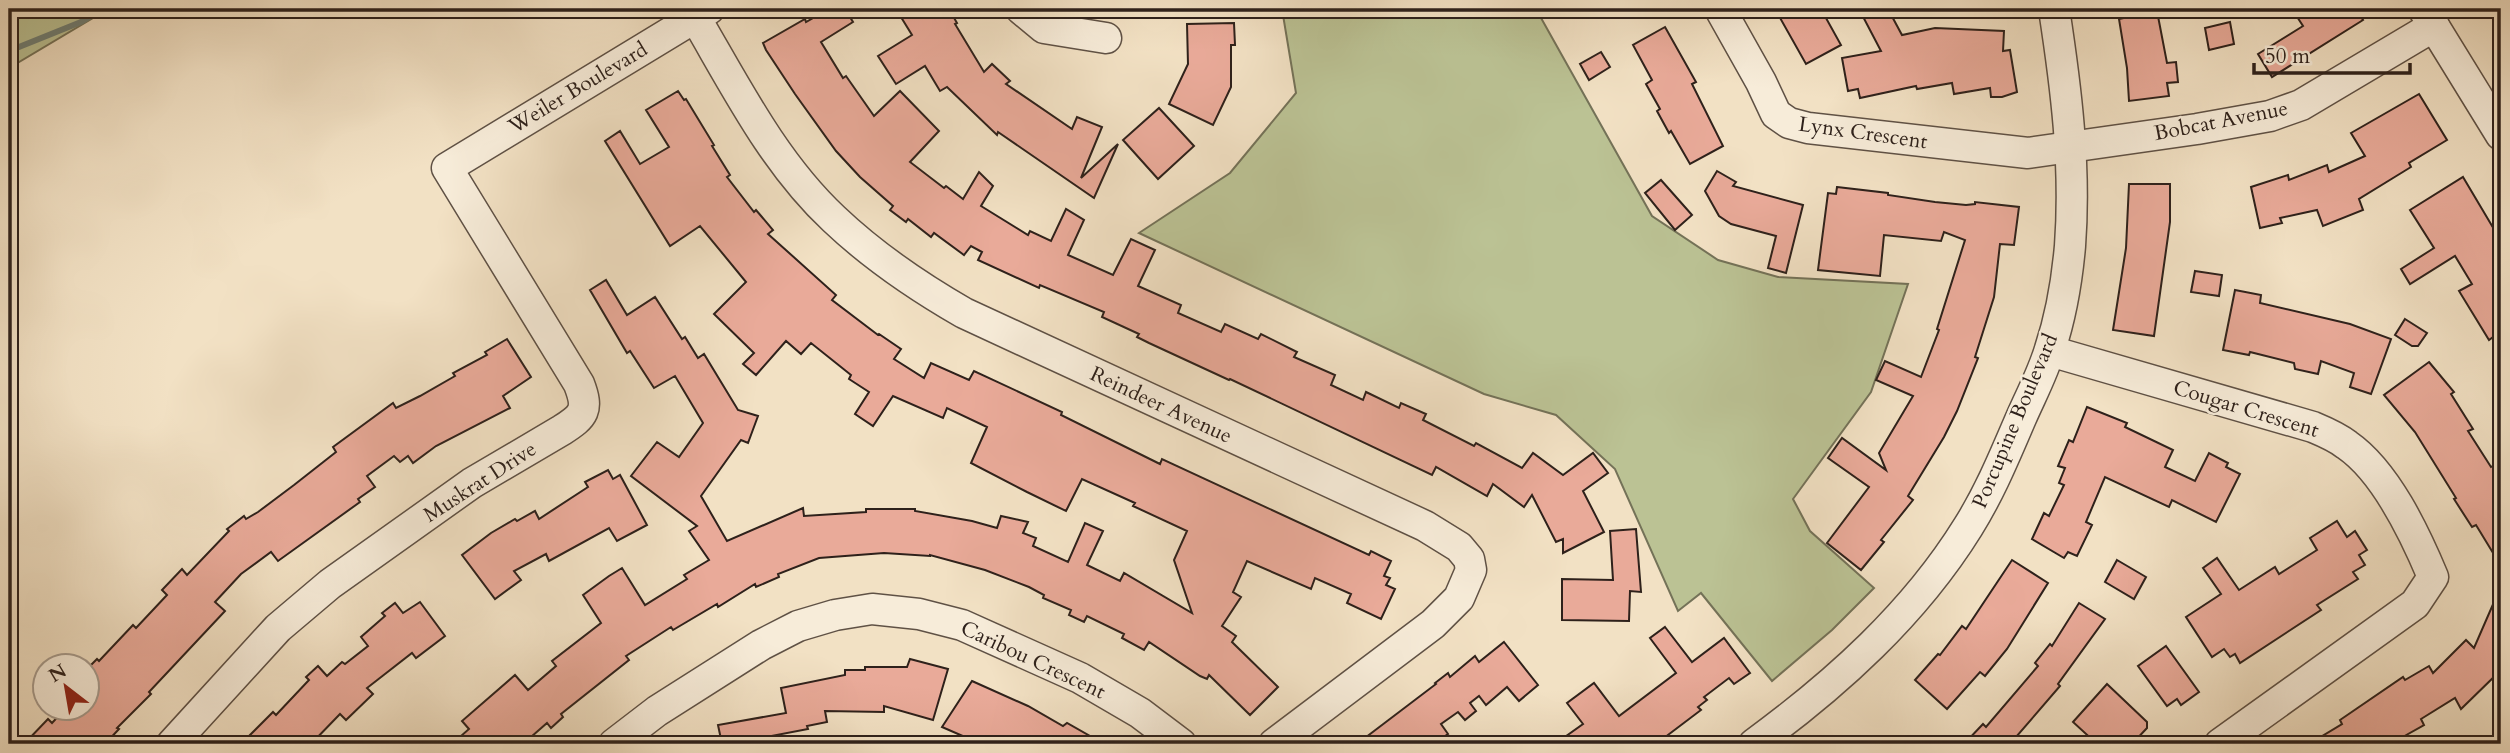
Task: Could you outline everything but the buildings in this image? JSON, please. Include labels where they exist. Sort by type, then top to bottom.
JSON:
[{"type":"street","points":[[1021,9],[1044,28],[1106,38]]},
{"type":"street","name":"Lynx Crescent","points":[[1720,9],[1776,114],[1789,123],[1808,128],[2028,153],[2070,146]]},
{"type":"street","name":"Porcupine Boulevard","points":[[1754,744],[1807,705],[1862,654],[1937,572],[1987,495],[2050,351],[2063,297],[2070,246],[2067,93],[2054,9]]},
{"type":"street","name":"Weiler Boulevard","points":[[447,167],[702,13]]},
{"type":"street","name":"Reindeer Avenue","points":[[702,13],[762,130],[802,185],[832,218],[912,282],[964,313],[1427,527],[1459,547],[1469,559],[1471,570],[1459,598],[1433,625],[1274,744]]},
{"type":"street","points":[[2429,17],[2501,135]]},
{"type":"street","name":"Bobcat Avenue","points":[[2070,146],[2197,129],[2270,116],[2301,105],[2320,95],[2429,17]]},
{"type":"street","name":"Muskrat Drive","points":[[172,744],[278,628],[330,584],[472,483],[562,430],[576,421],[583,412],[585,398],[579,384],[447,167]]},
{"type":"street","name":"Cougar Crescent","points":[[2050,351],[2313,427],[2332,435],[2362,457],[2388,491],[2420,546],[2432,578],[2415,604],[2220,744]]},
{"type":"street","name":"Caribou Crescent","points":[[614,744],[657,711],[761,645],[798,626],[835,615],[872,609],[919,614],[962,625],[1080,678],[1140,713],[1181,744]]},
{"type":"green space","points":[[9,9],[108,9],[9,68]]},
{"type":"green space","points":[[1282,9],[1536,9],[1652,216],[1718,260],[1778,277],[1908,284],[1871,392],[1793,499],[1810,531],[1874,588],[1832,630],[1772,681],[1701,593],[1678,611],[1615,469],[1556,415],[1484,394],[1139,233],[1230,173],[1296,93]]},
{"type":"waterway","points":[[9,51],[81,22],[103,9]]}]
